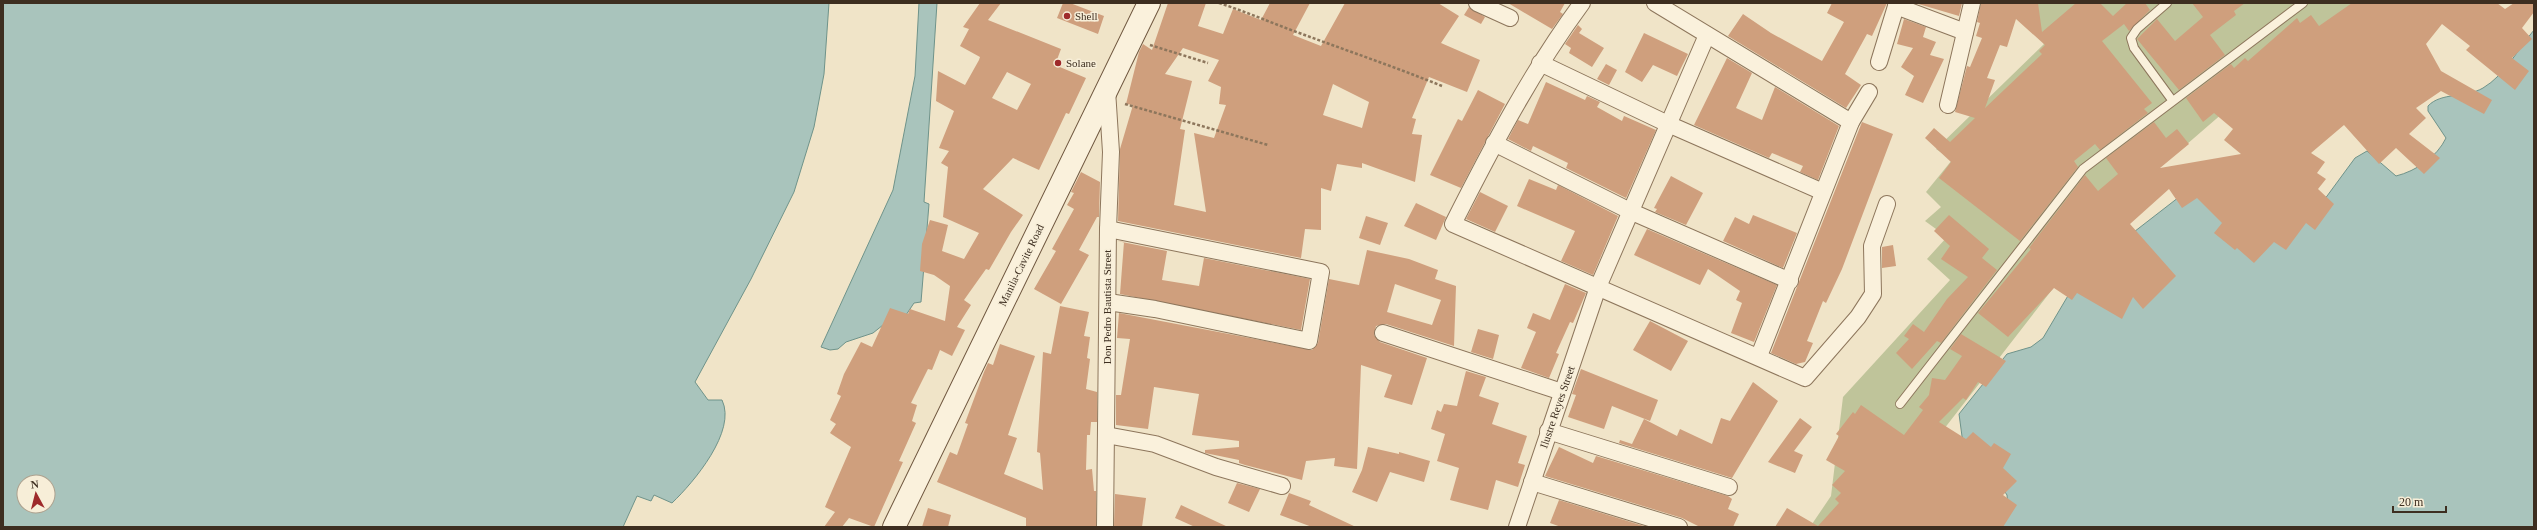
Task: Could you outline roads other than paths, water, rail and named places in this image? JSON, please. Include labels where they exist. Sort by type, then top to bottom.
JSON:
[{"type":"main road","name":"Manila-Cavite Road","points":[[894,527],[1149,3]]},
{"type":"street","points":[[1477,3],[1510,18]]},
{"type":"street","points":[[1582,3],[1540,63],[1494,142],[1453,224],[1759,356],[1799,378],[1805,378],[1858,317],[1873,294],[1872,246],[1887,204]]},
{"type":"street","points":[[1655,3],[1851,122]]},
{"type":"street","points":[[1948,105],[1972,3]]},
{"type":"street","points":[[1879,62],[1897,4],[1965,32]]},
{"type":"street","name":"Ilustre Reyes Street","points":[[1518,527],[1548,431],[1598,287],[1632,212],[1707,35]]},
{"type":"street","points":[[1540,63],[1668,124],[1824,192]]},
{"type":"street","name":"Don Pedro Bautista Street","points":[[1105,527],[1108,229],[1111,152],[1107,92]]},
{"type":"street","points":[[1759,356],[1790,281],[1851,122],[1869,92]]},
{"type":"street","points":[[1494,142],[1632,212],[1790,281]]},
{"type":"street","points":[[1108,229],[1321,272],[1309,341],[1155,309],[1108,302]]},
{"type":"street","points":[[1383,333],[1562,392]]},
{"type":"street","points":[[1548,431],[1729,487]]},
{"type":"street","points":[[1106,435],[1156,444],[1216,467],[1282,486]]},
{"type":"street","points":[[1532,482],[1679,527]]},
{"type":"lane","points":[[2167,3],[2133,33],[2132,43],[2172,100]]},
{"type":"lane","points":[[1900,404],[2079,173],[2091,162],[2172,100],[2303,3]]},
{"type":"water","points":[[3,3],[829,3],[824,74],[814,127],[794,192],[751,279],[695,382],[708,400],[722,400],[725,412],[724,426],[719,441],[701,469],[672,503],[654,495],[651,501],[637,496],[623,527],[3,527]]},
{"type":"water","points":[[919,3],[937,3],[924,202],[929,204],[921,302],[914,303],[904,318],[888,321],[873,333],[846,342],[838,349],[830,350],[821,347],[893,190],[915,76]]},
{"type":"water","points":[[2534,30],[2534,527],[1997,527],[2008,508],[2007,495],[1999,483],[1964,451],[1959,414],[2007,354],[2031,347],[2043,338],[2069,294],[2130,235],[2192,187],[2316,211],[2355,158],[2367,151],[2396,176],[2411,171],[2431,157],[2446,138],[2428,111],[2428,106],[2440,99],[2476,91],[2491,83],[2505,69]]},
{"type":"place","name":"Shell","points":[[1067,16]]},
{"type":"place","name":"Solane","points":[[1058,63]]}]
